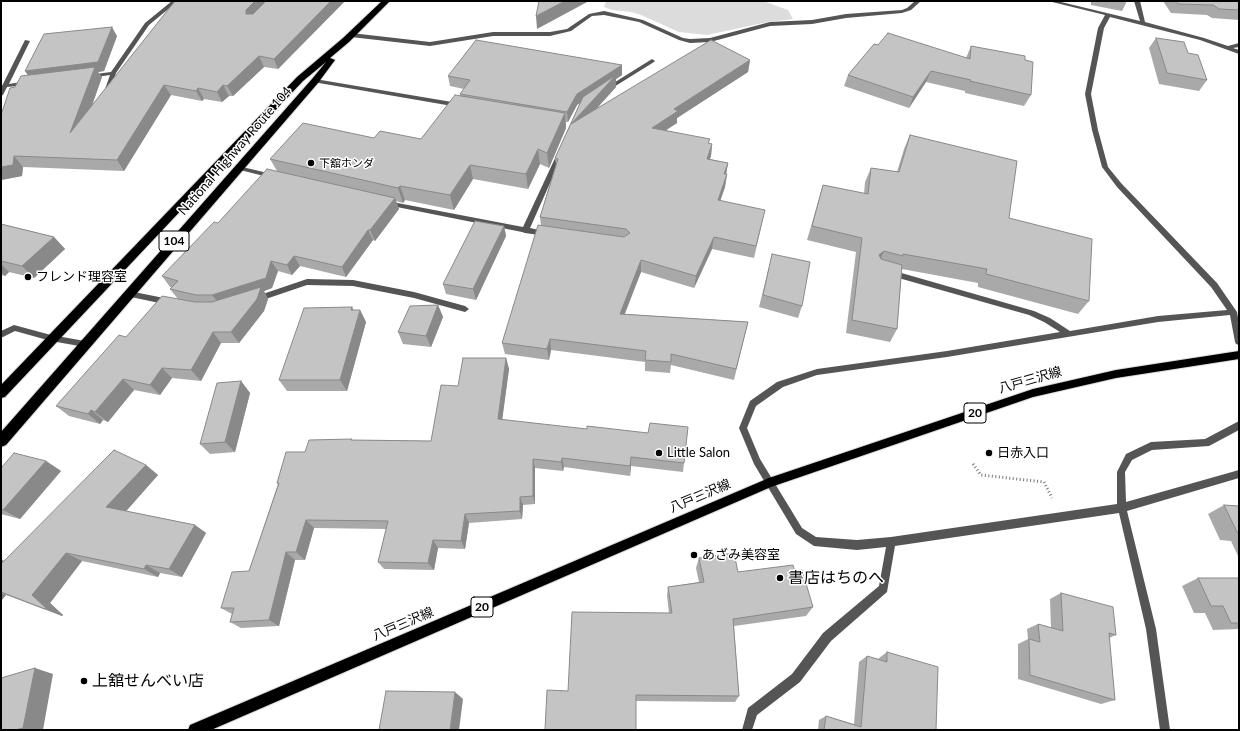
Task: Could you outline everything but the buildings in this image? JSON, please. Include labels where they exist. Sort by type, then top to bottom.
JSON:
[{"type":"highway","name":"National Highway Route 104","points":[[1,393],[51,338],[300,79],[349,37],[386,1]]},
{"type":"highway","name":"National Highway Route 104","points":[[1,441],[315,81],[349,37]]},
{"type":"main road","name":"八戸三沢線","points":[[194,730],[769,483],[1033,393],[1116,374],[1239,355]]},
{"type":"street","points":[[106,98],[113,73],[147,24],[175,1]]},
{"type":"street","points":[[349,37],[430,44],[493,34],[550,34],[568,30],[591,15],[604,13],[641,21],[681,39],[690,41],[723,37],[754,30],[770,24],[812,22],[846,16],[902,12],[909,9],[918,1]]},
{"type":"street","points":[[1051,1],[1202,39],[1239,52]]},
{"type":"street","points":[[1137,1],[1143,23]]},
{"type":"street","points":[[1108,15],[1102,28],[1088,94],[1095,130],[1105,167],[1119,185],[1214,285],[1233,312],[1239,342]]},
{"type":"street","points":[[1,94],[26,40]]},
{"type":"street","points":[[1227,48],[1239,45]]},
{"type":"street","points":[[601,92],[652,61]]},
{"type":"street","points":[[82,77],[113,73]]},
{"type":"street","points":[[315,81],[468,107]]},
{"type":"street","points":[[5,86],[36,82]]},
{"type":"street","points":[[525,231],[562,150]]},
{"type":"street","points":[[238,168],[276,177]]},
{"type":"street","points":[[376,200],[525,231],[555,235]]},
{"type":"street","points":[[886,272],[1031,313],[1047,320],[1069,334]]},
{"type":"street","points":[[252,300],[307,282],[353,283],[414,295],[465,309]]},
{"type":"street","points":[[129,294],[174,303]]},
{"type":"street","points":[[1233,312],[1158,319],[947,354],[817,372],[780,384],[753,404],[743,428],[757,461],[799,531],[814,541],[857,545],[891,542],[1122,508],[1239,474]]},
{"type":"street","points":[[1,335],[14,328],[51,338],[85,344]]},
{"type":"street","points":[[1165,730],[1151,629],[1122,508],[1121,472],[1129,457],[1151,446],[1206,443],[1239,425]]},
{"type":"street","points":[[747,730],[752,712],[796,678],[827,637],[884,589],[891,542]]},
{"type":"path","points":[[973,464],[981,475],[1044,482],[1063,516]]},
{"type":"shaded area","points":[[606,1],[766,2],[788,10],[793,19],[768,22],[707,35],[679,32],[641,15],[631,12],[612,10],[604,7]]},
{"type":"place","name":"下舘ホンダ","points":[[311,163]]},
{"type":"place","name":"フレンド理容室","points":[[28,277]]},
{"type":"place","name":"Little Salon","points":[[659,453]]},
{"type":"place","name":"日赤入口","points":[[989,453]]},
{"type":"place","name":"あざみ美容室","points":[[694,555]]},
{"type":"place","name":"書店はちのへ","points":[[780,578]]},
{"type":"place","name":"上舘せんべい店","points":[[84,681]]}]
